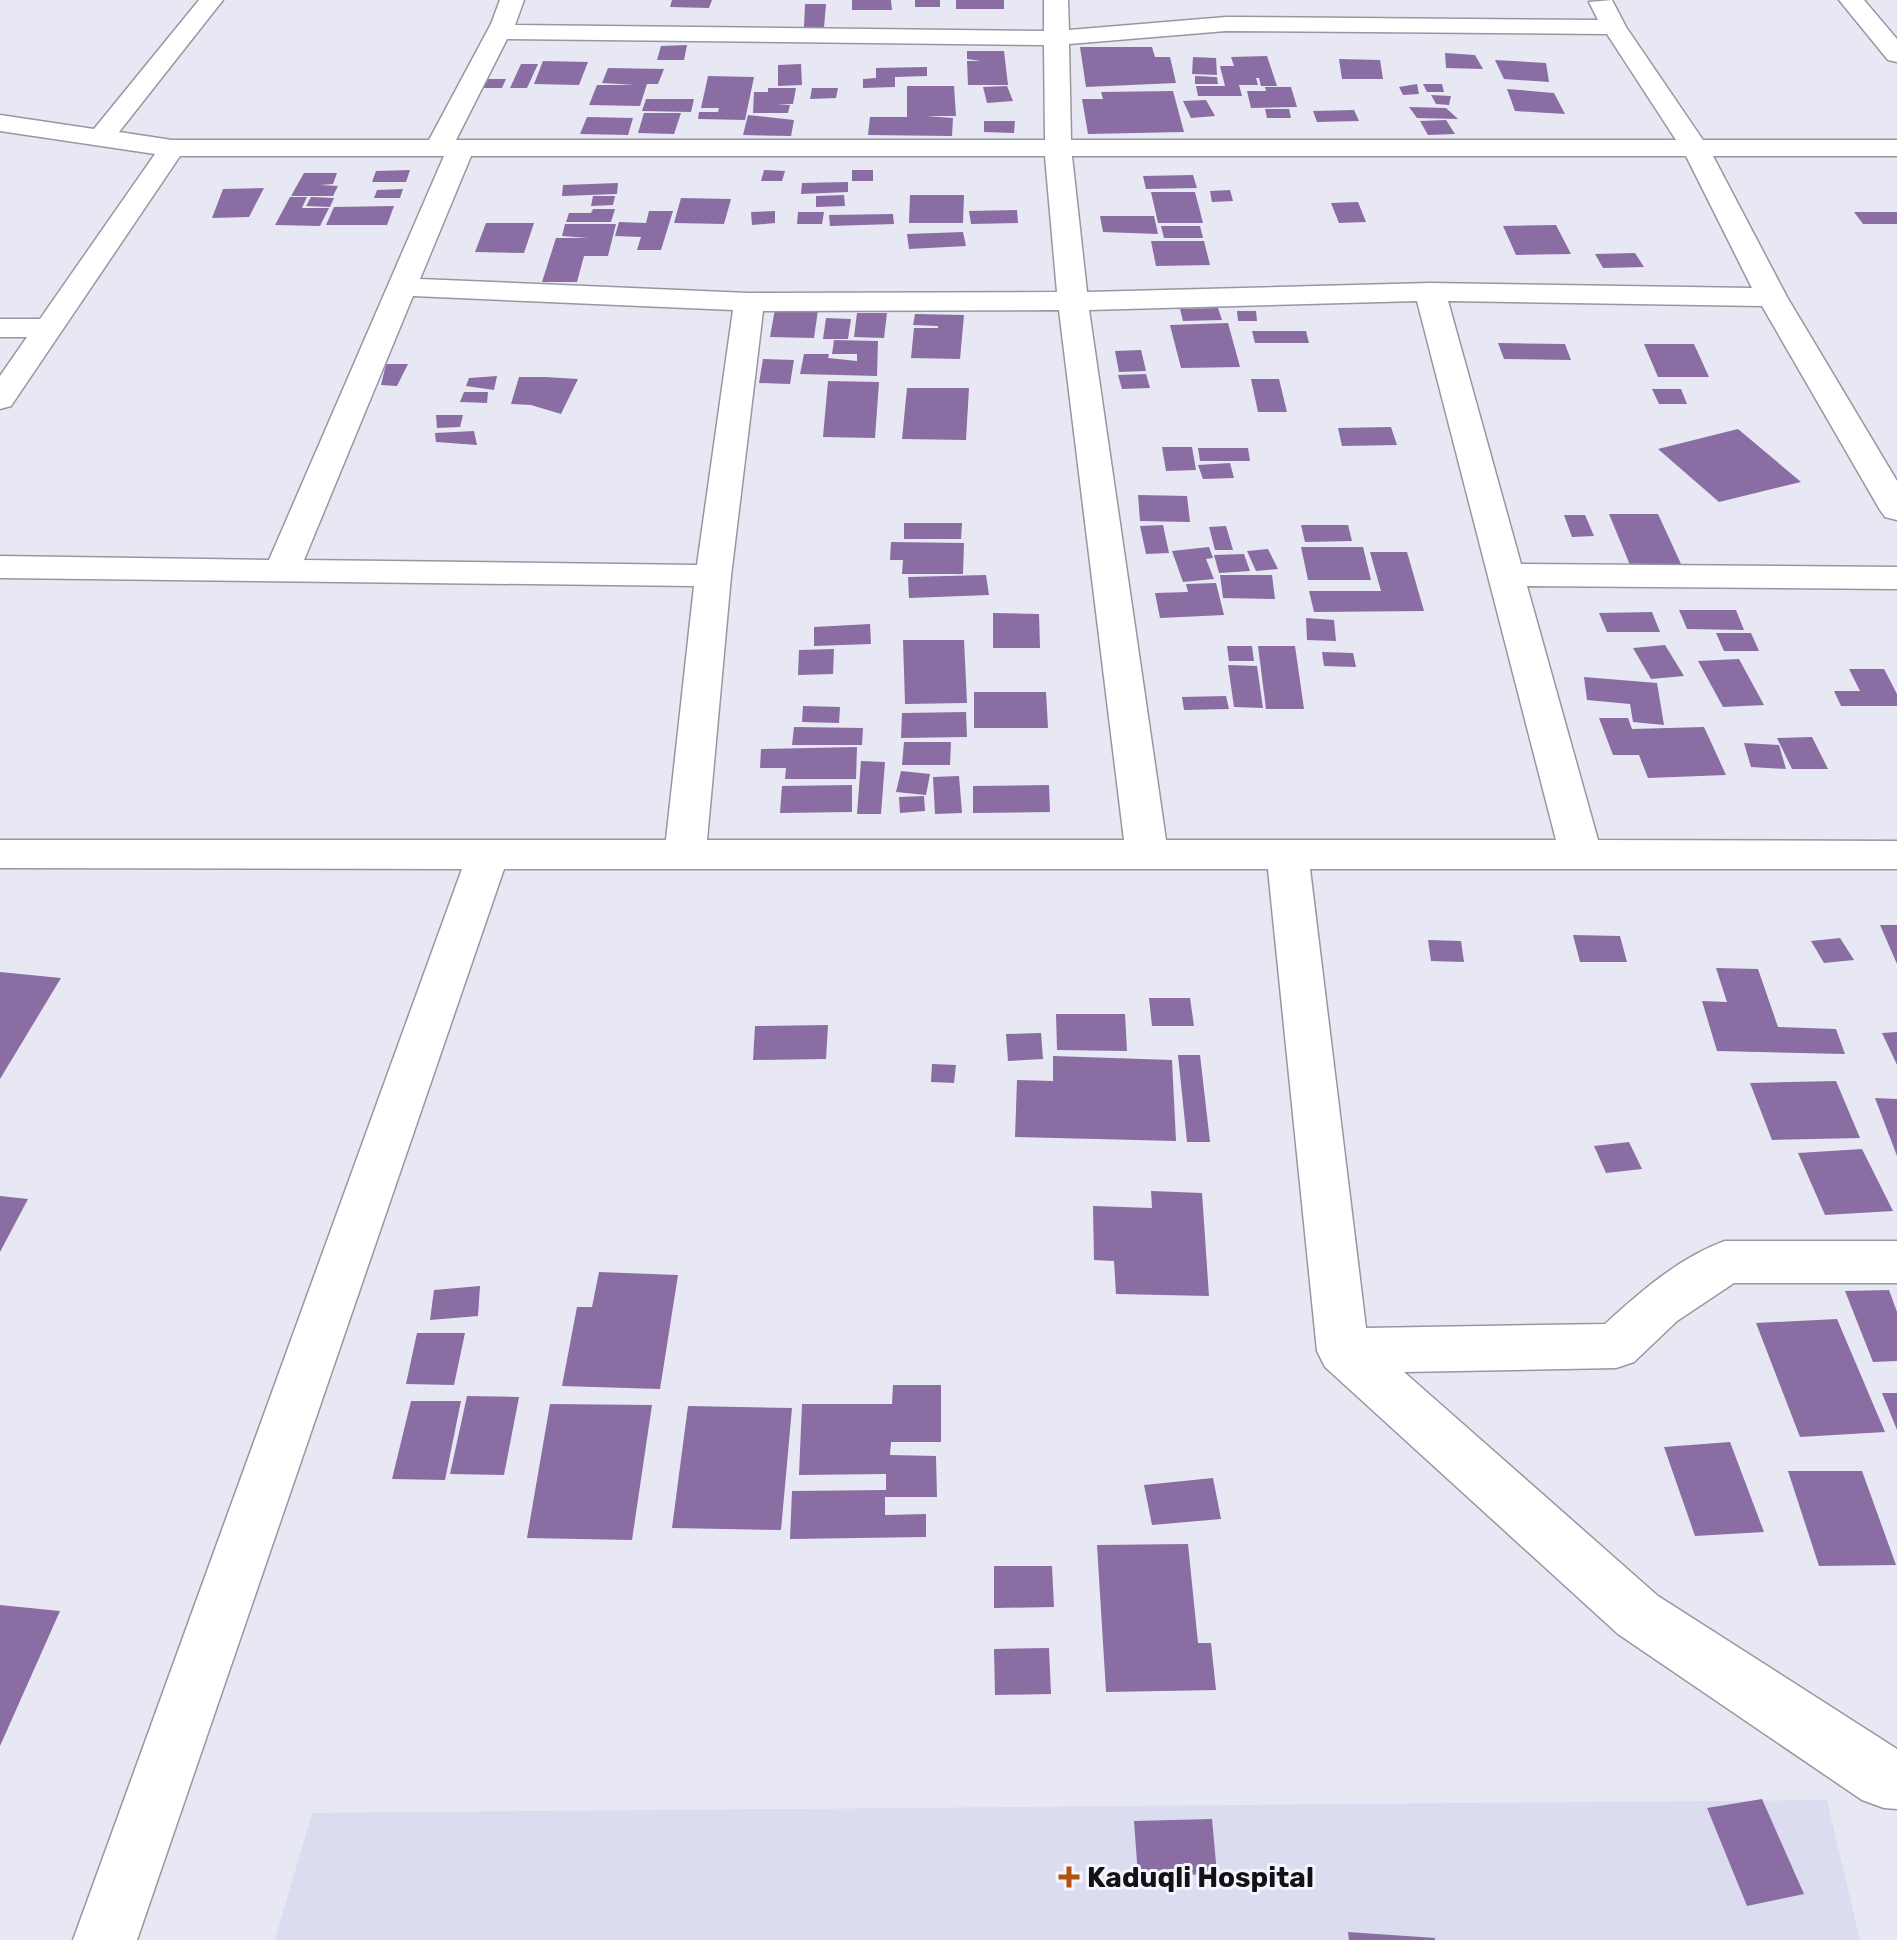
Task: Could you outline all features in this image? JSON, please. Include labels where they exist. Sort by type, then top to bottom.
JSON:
[{"type":"street","points":[[101,138],[211,0]]},
{"type":"street","points":[[282,571],[402,287],[450,148],[512,0]]},
{"type":"street","points":[[1056,0],[1058,147],[1073,301],[1147,855]]},
{"type":"street","points":[[1600,0],[1614,27],[1695,148],[1772,297],[1897,510]]},
{"type":"street","points":[[1851,0],[1897,55]]},
{"type":"street","points":[[498,32],[1056,38],[1226,24],[1614,27]]},
{"type":"street","points":[[0,123],[172,148],[1897,148]]},
{"type":"street","points":[[0,399],[172,148]]},
{"type":"street","points":[[402,287],[749,302],[1073,301],[1430,292],[1772,297]]},
{"type":"street","points":[[1430,292],[1581,855]]},
{"type":"street","points":[[685,855],[713,576],[749,302]]},
{"type":"street","points":[[0,328],[48,328]]},
{"type":"street","points":[[0,567],[713,576]]},
{"type":"street","points":[[1505,575],[1897,578]]},
{"type":"street","points":[[0,854],[1897,855]]},
{"type":"street","points":[[105,1940],[488,855]]},
{"type":"street","points":[[1287,855],[1343,1351],[1638,1615],[1884,1778],[1897,1779]]},
{"type":"street","points":[[1343,1351],[1616,1346],[1659,1306],[1725,1262],[1897,1262]]},
{"type":"shaded area","name":"Kaduqli Hospital","points":[[1827,1800],[1860,1940],[275,1940],[312,1813]]},
{"type":"building","points":[[672,0],[712,0],[709,8],[670,7]]},
{"type":"building","points":[[852,0],[891,0],[892,10],[852,10]]},
{"type":"building","points":[[915,0],[940,0],[940,7],[915,7]]},
{"type":"building","points":[[956,0],[1004,0],[1004,9],[956,9]]},
{"type":"building","points":[[805,4],[826,4],[824,27],[804,28]]},
{"type":"building","points":[[687,45],[684,60],[657,60],[661,46]]},
{"type":"building","points":[[1080,47],[1152,47],[1155,57],[1170,57],[1176,83],[1086,87]]},
{"type":"building","points":[[967,51],[1004,51],[1008,85],[968,85],[967,61],[981,61],[967,59]]},
{"type":"building","points":[[1445,53],[1475,55],[1483,69],[1446,68]]},
{"type":"building","points":[[1267,56],[1277,86],[1261,86],[1259,78],[1256,78],[1258,85],[1239,85],[1242,96],[1198,96],[1196,86],[1225,86],[1220,66],[1234,66],[1231,57]]},
{"type":"building","points":[[1193,57],[1216,58],[1217,75],[1192,74]]},
{"type":"building","points":[[1339,59],[1380,60],[1383,79],[1342,79]]},
{"type":"building","points":[[1495,60],[1546,63],[1549,82],[1504,79]]},
{"type":"building","points":[[543,61],[588,62],[579,85],[534,84]]},
{"type":"building","points":[[521,64],[538,64],[527,88],[510,88]]},
{"type":"building","points":[[801,64],[802,85],[778,86],[778,65]]},
{"type":"building","points":[[927,67],[927,76],[895,77],[895,87],[863,88],[863,79],[876,78],[876,68]]},
{"type":"building","points":[[608,68],[664,69],[658,84],[647,84],[640,106],[589,105],[597,85],[635,85],[602,83]]},
{"type":"building","points":[[708,76],[754,77],[745,120],[698,119],[699,112],[718,112],[719,108],[701,108]]},
{"type":"building","points":[[1195,76],[1217,77],[1218,84],[1195,84]]},
{"type":"building","points":[[486,79],[506,79],[502,88],[482,88]]},
{"type":"building","points":[[1417,84],[1419,94],[1403,95],[1399,87]]},
{"type":"building","points":[[1423,84],[1442,84],[1444,92],[1427,92]]},
{"type":"building","points":[[907,86],[954,86],[956,116],[926,116],[953,118],[952,136],[868,135],[870,117],[907,117]]},
{"type":"building","points":[[1007,86],[1013,101],[987,103],[983,87]]},
{"type":"building","points":[[1265,87],[1291,87],[1297,107],[1251,108],[1247,91],[1266,91]]},
{"type":"building","points":[[768,88],[796,88],[793,104],[777,104],[790,105],[788,113],[753,113],[754,92],[768,92]]},
{"type":"building","points":[[812,88],[838,88],[836,98],[810,99]]},
{"type":"building","points":[[1507,89],[1554,93],[1565,114],[1515,111]]},
{"type":"building","points":[[1173,91],[1184,132],[1088,134],[1082,99],[1103,99],[1101,92]]},
{"type":"building","points":[[1431,95],[1451,96],[1449,105],[1436,104]]},
{"type":"building","points":[[646,99],[694,99],[691,112],[642,111]]},
{"type":"building","points":[[1206,100],[1215,116],[1191,118],[1183,101]]},
{"type":"building","points":[[1409,107],[1446,108],[1458,119],[1417,118]]},
{"type":"building","points":[[1265,109],[1289,109],[1291,118],[1267,118]]},
{"type":"building","points":[[1354,110],[1359,121],[1317,122],[1313,111]]},
{"type":"building","points":[[644,113],[681,113],[674,134],[638,133]]},
{"type":"building","points":[[748,115],[794,120],[791,136],[743,135]]},
{"type":"building","points":[[587,117],[633,118],[628,135],[580,134]]},
{"type":"building","points":[[1446,120],[1455,134],[1428,135],[1420,121]]},
{"type":"building","points":[[984,121],[1015,121],[1014,133],[984,132]]},
{"type":"building","points":[[410,170],[406,182],[372,182],[376,171]]},
{"type":"building","points":[[764,170],[785,171],[782,181],[761,181]]},
{"type":"building","points":[[852,170],[873,170],[873,181],[852,181]]},
{"type":"building","points":[[304,173],[337,173],[333,184],[320,185],[338,186],[333,196],[291,196]]},
{"type":"building","points":[[1193,175],[1197,188],[1146,189],[1143,176]]},
{"type":"building","points":[[848,182],[848,192],[801,194],[802,183]]},
{"type":"building","points":[[618,183],[617,194],[562,196],[563,185]]},
{"type":"building","points":[[264,188],[249,217],[212,218],[223,189]]},
{"type":"building","points":[[403,189],[400,198],[374,198],[377,190]]},
{"type":"building","points":[[1230,190],[1233,201],[1212,202],[1210,191]]},
{"type":"building","points":[[1151,192],[1195,192],[1203,223],[1158,223]]},
{"type":"building","points":[[844,195],[845,206],[816,207],[816,196]]},
{"type":"building","points":[[910,195],[964,195],[963,223],[909,223]]},
{"type":"building","points":[[593,196],[615,196],[613,205],[591,206]]},
{"type":"building","points":[[290,197],[307,197],[302,208],[329,208],[320,226],[275,225]]},
{"type":"building","points":[[311,197],[334,198],[330,207],[306,206]]},
{"type":"building","points":[[681,198],[731,199],[724,224],[674,223]]},
{"type":"building","points":[[1358,202],[1366,222],[1339,223],[1331,203]]},
{"type":"building","points":[[394,206],[387,225],[326,225],[334,207]]},
{"type":"building","points":[[593,209],[615,209],[611,222],[566,222],[569,213],[591,213]]},
{"type":"building","points":[[1017,210],[1018,223],[971,224],[969,211]]},
{"type":"building","points":[[649,211],[673,211],[661,250],[637,250],[641,237],[615,236],[619,222],[646,223]]},
{"type":"building","points":[[775,211],[775,223],[752,225],[751,212]]},
{"type":"building","points":[[798,212],[824,212],[822,224],[797,224]]},
{"type":"building","points":[[1854,212],[1897,212],[1897,224],[1863,224]]},
{"type":"building","points":[[893,214],[894,224],[830,226],[829,215]]},
{"type":"building","points":[[1100,216],[1154,216],[1158,234],[1103,232]]},
{"type":"building","points":[[486,223],[534,223],[524,253],[475,252]]},
{"type":"building","points":[[565,224],[616,224],[608,256],[584,256],[577,282],[542,282],[556,238],[588,238],[562,236]]},
{"type":"building","points":[[1556,225],[1571,254],[1516,255],[1503,226]]},
{"type":"building","points":[[1161,226],[1200,226],[1203,238],[1164,238]]},
{"type":"building","points":[[963,232],[966,246],[909,249],[907,234]]},
{"type":"building","points":[[1151,241],[1204,241],[1210,265],[1156,266]]},
{"type":"building","points":[[1635,253],[1644,267],[1603,268],[1595,254]]},
{"type":"building","points":[[1218,308],[1222,320],[1183,321],[1180,309]]},
{"type":"building","points":[[775,309],[818,310],[814,338],[770,337]]},
{"type":"building","points":[[1237,311],[1256,311],[1257,321],[1238,321]]},
{"type":"building","points":[[857,313],[887,313],[884,338],[854,337]]},
{"type":"building","points":[[915,314],[964,315],[960,359],[911,358],[914,328],[938,328],[913,325]]},
{"type":"building","points":[[826,318],[851,319],[848,339],[823,339]]},
{"type":"building","points":[[1228,323],[1240,367],[1181,368],[1170,325]]},
{"type":"building","points":[[1252,331],[1306,331],[1309,343],[1255,343]]},
{"type":"building","points":[[834,340],[878,341],[877,376],[800,374],[804,354],[829,354],[828,358],[857,361],[857,354],[832,354]]},
{"type":"building","points":[[1498,343],[1565,344],[1571,360],[1504,359]]},
{"type":"building","points":[[1644,344],[1694,344],[1709,377],[1658,377]]},
{"type":"building","points":[[1141,350],[1146,371],[1119,372],[1115,351]]},
{"type":"building","points":[[763,359],[794,360],[790,384],[759,383]]},
{"type":"building","points":[[386,364],[408,364],[397,386],[381,385]]},
{"type":"building","points":[[1146,374],[1150,388],[1122,389],[1118,375]]},
{"type":"building","points":[[497,376],[494,390],[466,386],[469,378]]},
{"type":"building","points":[[519,377],[578,379],[561,414],[531,405],[511,404]]},
{"type":"building","points":[[1251,379],[1279,379],[1287,412],[1258,412]]},
{"type":"building","points":[[828,381],[879,382],[875,438],[823,437]]},
{"type":"building","points":[[907,388],[969,388],[966,440],[902,439]]},
{"type":"building","points":[[1652,389],[1681,389],[1687,404],[1659,404]]},
{"type":"building","points":[[464,392],[488,392],[487,403],[460,402]]},
{"type":"building","points":[[436,415],[463,415],[460,427],[437,428]]},
{"type":"building","points":[[1391,427],[1397,445],[1342,446],[1338,428]]},
{"type":"building","points":[[1738,429],[1801,482],[1719,502],[1658,449]]},
{"type":"building","points":[[474,431],[477,445],[436,442],[435,433]]},
{"type":"building","points":[[1162,447],[1192,447],[1196,470],[1166,471]]},
{"type":"building","points":[[1198,448],[1248,448],[1250,461],[1200,461]]},
{"type":"building","points":[[1230,463],[1234,478],[1203,479],[1198,465]]},
{"type":"building","points":[[1138,495],[1187,496],[1190,522],[1140,521]]},
{"type":"building","points":[[1609,514],[1658,514],[1681,564],[1630,565]]},
{"type":"building","points":[[1564,515],[1585,515],[1594,536],[1572,537]]},
{"type":"building","points":[[904,523],[962,523],[961,539],[904,539]]},
{"type":"building","points":[[1163,525],[1169,553],[1146,554],[1140,526]]},
{"type":"building","points":[[1301,525],[1348,525],[1352,541],[1305,542]]},
{"type":"building","points":[[1226,526],[1233,550],[1215,550],[1209,527]]},
{"type":"building","points":[[891,542],[964,543],[963,574],[902,574],[903,560],[890,560]]},
{"type":"building","points":[[1209,547],[1213,558],[1206,559],[1214,579],[1183,582],[1172,551]]},
{"type":"building","points":[[1301,547],[1363,547],[1371,580],[1308,580]]},
{"type":"building","points":[[1268,549],[1278,569],[1256,571],[1247,551]]},
{"type":"building","points":[[1370,552],[1407,552],[1424,611],[1314,612],[1309,591],[1381,591]]},
{"type":"building","points":[[1244,554],[1250,571],[1219,573],[1214,555]]},
{"type":"building","points":[[986,575],[989,595],[909,598],[908,577]]},
{"type":"building","points":[[1220,575],[1272,575],[1275,599],[1223,598]]},
{"type":"building","points":[[1216,583],[1224,615],[1160,618],[1155,593],[1188,592],[1186,584]]},
{"type":"building","points":[[1679,610],[1736,610],[1744,630],[1687,629]]},
{"type":"building","points":[[1652,612],[1660,632],[1607,632],[1599,613]]},
{"type":"building","points":[[993,613],[1039,614],[1040,648],[993,648]]},
{"type":"building","points":[[1306,618],[1334,620],[1336,641],[1307,640]]},
{"type":"building","points":[[870,624],[871,644],[814,646],[814,627]]},
{"type":"building","points":[[1716,633],[1751,633],[1759,651],[1724,651]]},
{"type":"building","points":[[903,640],[964,640],[967,703],[905,704]]},
{"type":"building","points":[[1665,645],[1684,676],[1651,679],[1633,648]]},
{"type":"building","points":[[1227,646],[1252,646],[1254,661],[1229,661]]},
{"type":"building","points":[[1258,646],[1295,646],[1304,709],[1266,709]]},
{"type":"building","points":[[834,649],[833,674],[798,675],[799,650]]},
{"type":"building","points":[[1322,652],[1353,653],[1356,667],[1324,666]]},
{"type":"building","points":[[1739,659],[1764,705],[1723,707],[1698,661]]},
{"type":"building","points":[[1228,665],[1257,666],[1263,708],[1234,707]]},
{"type":"building","points":[[1849,669],[1884,669],[1897,694],[1897,706],[1841,706],[1834,691],[1860,691]]},
{"type":"building","points":[[1584,677],[1657,683],[1664,725],[1633,722],[1630,704],[1587,700]]},
{"type":"building","points":[[974,692],[1046,692],[1048,728],[974,728]]},
{"type":"building","points":[[1226,696],[1229,709],[1184,710],[1182,697]]},
{"type":"building","points":[[803,706],[840,707],[839,723],[802,722]]},
{"type":"building","points":[[966,712],[967,737],[901,738],[902,713]]},
{"type":"building","points":[[1599,718],[1628,718],[1632,729],[1704,727],[1726,775],[1648,778],[1639,755],[1613,755]]},
{"type":"building","points":[[794,727],[863,728],[862,745],[792,745]]},
{"type":"building","points":[[1812,737],[1828,769],[1792,769],[1777,738]]},
{"type":"building","points":[[904,742],[951,742],[950,765],[902,765]]},
{"type":"building","points":[[1744,743],[1779,745],[1786,769],[1751,767]]},
{"type":"building","points":[[857,747],[856,779],[785,779],[786,768],[760,768],[761,749]]},
{"type":"building","points":[[861,761],[885,762],[881,814],[857,814]]},
{"type":"building","points":[[901,771],[930,774],[926,795],[896,792]]},
{"type":"building","points":[[959,776],[962,813],[935,814],[933,777]]},
{"type":"building","points":[[852,785],[852,812],[780,813],[782,786]]},
{"type":"building","points":[[1049,785],[1050,812],[973,813],[973,786]]},
{"type":"building","points":[[924,796],[925,811],[900,813],[899,797]]},
{"type":"building","points":[[1880,925],[1897,925],[1897,964]]},
{"type":"building","points":[[1573,935],[1620,936],[1627,962],[1580,962]]},
{"type":"building","points":[[1840,938],[1854,960],[1824,963],[1811,941]]},
{"type":"building","points":[[1428,940],[1461,941],[1464,962],[1431,961]]},
{"type":"building","points":[[1716,968],[1758,969],[1778,1027],[1836,1029],[1845,1054],[1717,1051],[1702,1001],[1727,1002]]},
{"type":"building","points":[[0,972],[61,978],[0,1079]]},
{"type":"building","points":[[1149,998],[1190,998],[1194,1026],[1152,1026]]},
{"type":"building","points":[[1056,1014],[1125,1014],[1127,1051],[1057,1050]]},
{"type":"building","points":[[828,1025],[826,1059],[753,1060],[755,1026]]},
{"type":"building","points":[[1897,1032],[1897,1065],[1882,1033]]},
{"type":"building","points":[[1041,1033],[1043,1059],[1008,1061],[1006,1034]]},
{"type":"building","points":[[1178,1055],[1200,1055],[1210,1142],[1187,1142]]},
{"type":"building","points":[[1053,1056],[1172,1060],[1176,1141],[1015,1137],[1017,1080],[1053,1081]]},
{"type":"building","points":[[932,1064],[956,1065],[954,1083],[931,1082]]},
{"type":"building","points":[[1836,1081],[1860,1138],[1772,1140],[1750,1083]]},
{"type":"building","points":[[1875,1098],[1897,1099],[1897,1156]]},
{"type":"building","points":[[1629,1142],[1642,1169],[1606,1173],[1594,1146]]},
{"type":"building","points":[[1862,1149],[1893,1211],[1825,1215],[1798,1153]]},
{"type":"building","points":[[1151,1191],[1202,1193],[1209,1296],[1116,1294],[1114,1261],[1094,1260],[1093,1206],[1152,1208]]},
{"type":"building","points":[[0,1196],[28,1199],[0,1252]]},
{"type":"building","points":[[599,1272],[678,1275],[660,1389],[562,1386],[577,1307],[592,1307]]},
{"type":"building","points":[[480,1286],[478,1316],[430,1320],[434,1290]]},
{"type":"building","points":[[1889,1290],[1897,1312],[1897,1361],[1873,1362],[1845,1291]]},
{"type":"building","points":[[1837,1319],[1885,1432],[1800,1437],[1756,1323]]},
{"type":"building","points":[[417,1333],[465,1333],[454,1385],[406,1384]]},
{"type":"building","points":[[893,1385],[941,1385],[941,1442],[891,1442],[890,1455],[936,1456],[937,1497],[885,1497],[885,1515],[926,1514],[926,1537],[790,1539],[792,1491],[886,1490],[886,1474],[799,1475],[802,1404],[892,1404]]},
{"type":"building","points":[[1882,1393],[1897,1393],[1897,1430]]},
{"type":"building","points":[[467,1396],[519,1397],[504,1475],[450,1474]]},
{"type":"building","points":[[411,1401],[461,1401],[445,1480],[392,1479]]},
{"type":"building","points":[[550,1404],[652,1405],[632,1540],[527,1538]]},
{"type":"building","points":[[688,1406],[792,1408],[781,1530],[672,1528]]},
{"type":"building","points":[[1730,1442],[1764,1532],[1695,1536],[1664,1447]]},
{"type":"building","points":[[1788,1471],[1862,1471],[1896,1565],[1819,1566]]},
{"type":"building","points":[[1213,1478],[1221,1519],[1152,1525],[1144,1485]]},
{"type":"building","points":[[1188,1544],[1198,1643],[1211,1643],[1216,1690],[1106,1692],[1097,1545]]},
{"type":"building","points":[[994,1566],[1052,1566],[1054,1607],[994,1608]]},
{"type":"building","points":[[0,1605],[60,1611],[0,1746]]},
{"type":"building","points":[[1049,1648],[1051,1694],[995,1695],[994,1649]]},
{"type":"building","points":[[1762,1799],[1804,1894],[1747,1906],[1707,1808]]},
{"type":"building","points":[[1212,1819],[1217,1874],[1138,1876],[1134,1821]]},
{"type":"building","points":[[1348,1932],[1435,1938],[1435,1940],[1349,1940]]},
{"type":"place","name":"Kaduqli Hospital","points":[[1069,1877]]}]
